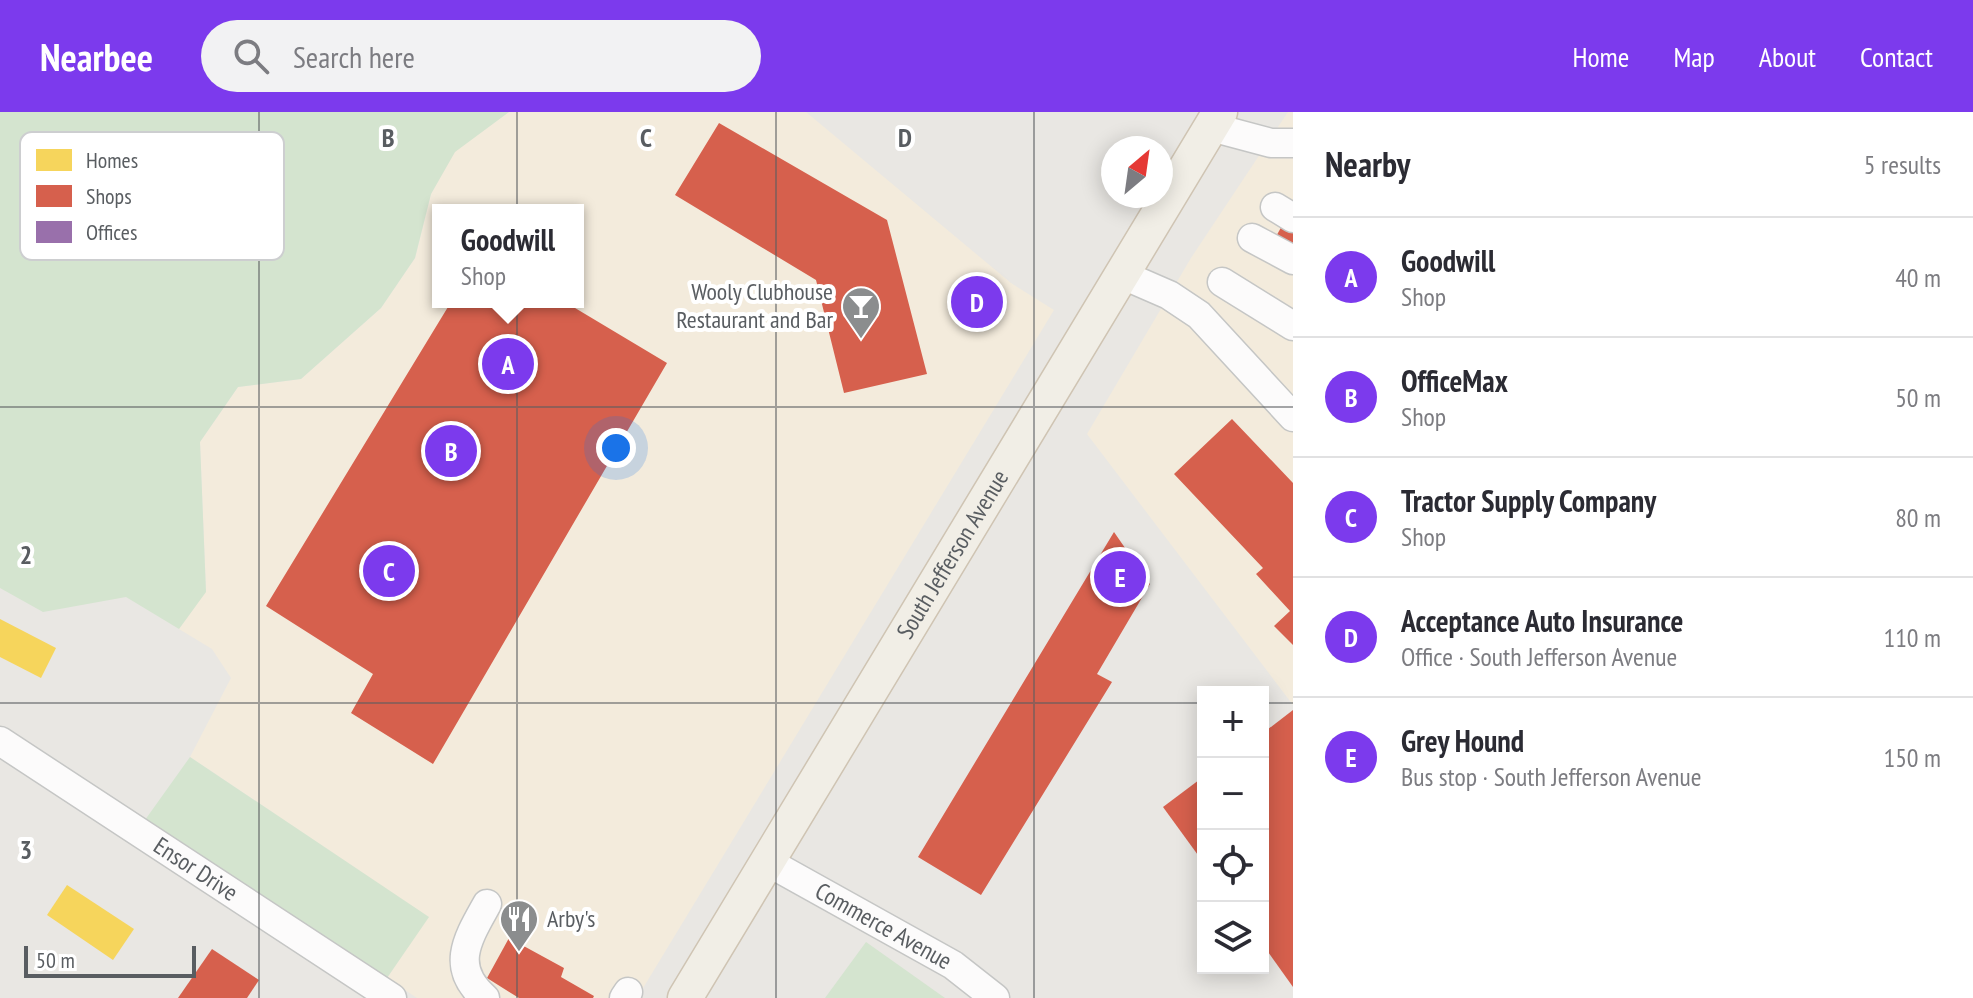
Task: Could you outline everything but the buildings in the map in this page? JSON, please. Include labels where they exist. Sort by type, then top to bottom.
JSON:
[{"type":"main road","name":"South Jefferson Avenue","points":[[685,998],[1216,120]]},
{"type":"street","points":[[1216,120],[1271,143],[1293,143]]},
{"type":"street","points":[[1252,238],[1293,260]]},
{"type":"street","points":[[1123,275],[1169,295],[1199,315],[1293,417]]},
{"type":"street","points":[[1222,282],[1290,327]]},
{"type":"street","name":"Ensor Drive","points":[[0,741],[363,990],[392,998]]},
{"type":"street","name":"Commerce Avenue","points":[[768,862],[941,958],[995,998]]},
{"type":"street","points":[[485,998],[465,974],[465,954],[470,935],[487,904]]},
{"type":"shaded area","points":[[509,112],[806,112],[1011,283],[1054,310],[637,998],[417,998],[387,978],[428,917],[190,757],[231,678],[212,649],[179,629],[206,591],[200,442],[238,387],[301,379],[381,308],[415,258],[431,194],[455,151]]},
{"type":"shaded area","points":[[1288,112],[1293,112],[1293,705],[1087,434],[1191,258]]},
{"type":"green space","points":[[0,112],[509,112],[455,152],[431,194],[415,258],[381,308],[301,379],[238,387],[200,442],[206,592],[179,629],[126,597],[43,612],[0,588]]},
{"type":"green space","points":[[190,757],[429,917],[387,978],[145,820]]},
{"type":"green space","points":[[866,942],[945,998],[825,998]]},
{"type":"place","name":"Acceptance Auto Insurance","points":[[977,302]]},
{"type":"place","name":"Wooly Clubhouse Restaurant and Bar","points":[[861,340]]},
{"type":"place","name":"Goodwill","points":[[508,364]]},
{"type":"place","name":"OfficeMax","points":[[451,451]]},
{"type":"place","name":"Tractor Supply Company","points":[[389,571]]},
{"type":"place","name":"Grey Hound","points":[[1120,577]]},
{"type":"place","name":"Arby's","points":[[519,953]]}]
